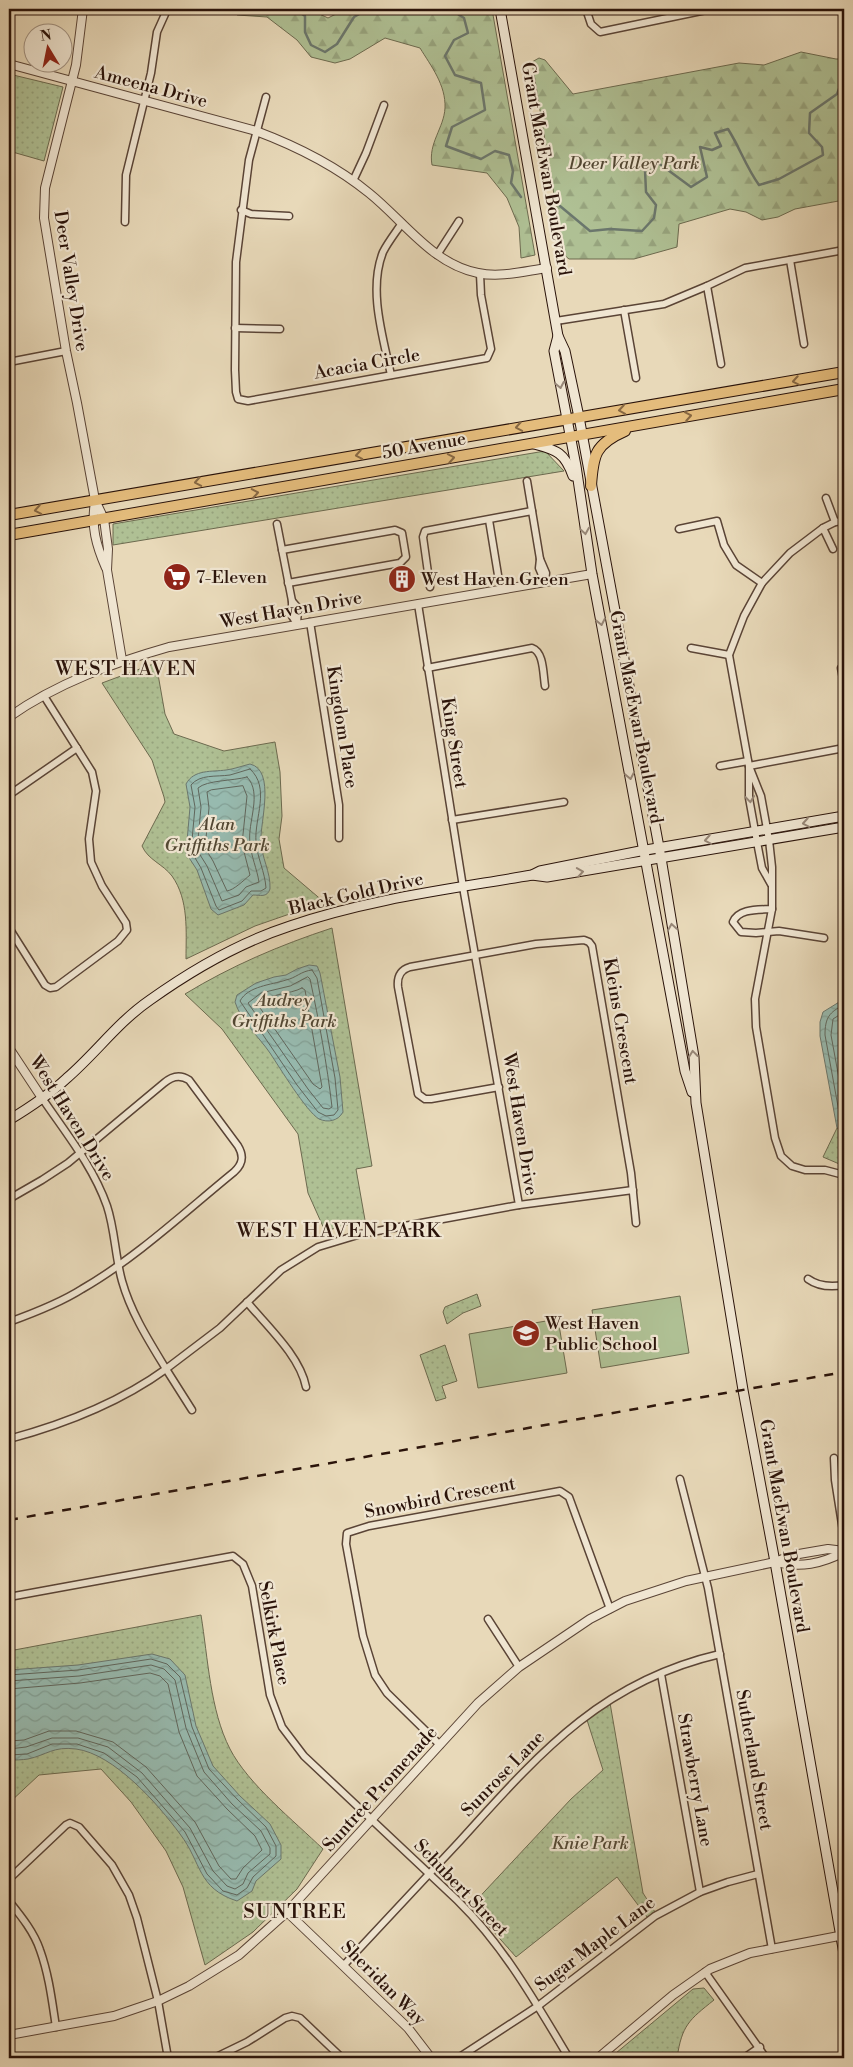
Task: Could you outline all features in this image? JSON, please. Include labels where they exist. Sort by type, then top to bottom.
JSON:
[{"type":"main road","name":"Grant MacEwan Boulevard","points":[[500,9],[558,336],[565,351],[579,417],[661,858],[694,1057],[696,1102],[743,1390],[843,1935],[844,1954]]},
{"type":"main road","name":"Grant MacEwan Boulevard","points":[[558,336],[554,352],[567,419],[592,574],[685,1071],[696,1102]]},
{"type":"main road","name":"50 Avenue","points":[[9,515],[844,372]]},
{"type":"main road","name":"50 Avenue","points":[[9,535],[844,388]]},
{"type":"main road","points":[[591,486],[592,461],[602,445],[612,437],[640,425]]},
{"type":"main road","points":[[531,444],[550,448],[561,454],[570,466],[578,487]]},
{"type":"main road","name":"Black Gold Drive","points":[[9,1120],[68,1078],[116,1028],[148,1001],[183,978],[221,957],[289,926],[372,904],[532,875],[540,871],[644,851],[844,816]]},
{"type":"main road","name":"Black Gold Drive","points":[[532,875],[547,877],[844,827]]},
{"type":"street","name":"Deer Valley Drive","points":[[83,9],[79,50],[48,174],[44,202],[46,232],[66,351],[95,500]]},
{"type":"street","points":[[586,9],[591,24],[600,32],[711,9]]},
{"type":"street","points":[[125,222],[126,175],[144,100],[157,32],[166,12]]},
{"type":"street","points":[[9,30],[9,41]]},
{"type":"street","name":"Ameena Drive","points":[[9,64],[256,131],[309,155],[353,181],[438,255],[455,266],[480,274],[510,273],[547,268]]},
{"type":"street","points":[[256,131],[266,98]]},
{"type":"street","points":[[353,181],[384,105]]},
{"type":"street","name":"Acacia Circle","points":[[256,131],[241,210],[236,262],[235,328],[236,392],[238,399],[243,401],[487,358],[491,349],[481,295],[480,274]]},
{"type":"street","points":[[241,210],[250,214],[289,216]]},
{"type":"street","points":[[438,255],[459,221]]},
{"type":"street","points":[[391,375],[381,326],[376,286],[384,251],[402,222]]},
{"type":"street","points":[[556,321],[664,304],[745,268],[844,250]]},
{"type":"street","points":[[790,260],[804,344]]},
{"type":"street","points":[[707,286],[720,364]]},
{"type":"street","points":[[624,310],[636,378]]},
{"type":"street","points":[[235,328],[280,329]]},
{"type":"street","points":[[9,362],[66,351]]},
{"type":"street","points":[[527,481],[540,559],[546,573],[545,582]]},
{"type":"street","points":[[826,498],[835,522]]},
{"type":"street","points":[[95,500],[104,519],[108,549],[107,570],[122,660]]},
{"type":"street","points":[[95,500],[92,521],[99,552],[107,570]]},
{"type":"street","points":[[430,586],[423,537],[425,531],[532,511]]},
{"type":"street","points":[[489,520],[498,575]]},
{"type":"street","points":[[679,528],[717,521],[724,544],[736,565],[762,582]]},
{"type":"street","points":[[844,521],[835,522],[823,528],[790,553],[762,582],[744,616],[728,655],[749,763],[760,796],[769,840],[772,871],[772,909],[755,999],[756,1023],[768,1103],[777,1145],[783,1159],[792,1166],[806,1170],[825,1170],[844,1175]]},
{"type":"street","points":[[277,524],[292,601],[298,608],[297,624]]},
{"type":"street","points":[[823,528],[833,549]]},
{"type":"street","points":[[282,550],[395,530],[402,533],[406,557],[400,563],[288,583]]},
{"type":"street","name":"West Haven Drive","points":[[9,717],[87,674],[122,660],[169,647],[592,574]]},
{"type":"street","name":"King Street","points":[[418,604],[463,887]]},
{"type":"street","name":"Kingdom Place","points":[[310,622],[339,805],[339,838]]},
{"type":"street","points":[[427,668],[532,648],[540,654],[545,686]]},
{"type":"street","points":[[690,648],[728,655]]},
{"type":"street","points":[[841,668],[844,684]]},
{"type":"street","points":[[9,928],[45,985],[50,988],[56,987],[118,941],[127,930],[126,923],[102,886],[91,862],[89,839],[96,782],[92,772],[44,696]]},
{"type":"street","points":[[9,795],[77,748]]},
{"type":"street","points":[[720,766],[844,748]]},
{"type":"street","points":[[749,763],[749,798],[762,868],[771,884]]},
{"type":"street","points":[[452,820],[564,802]]},
{"type":"street","name":"West Haven Drive","points":[[9,1048],[95,1177],[107,1206],[118,1265],[131,1307],[166,1369],[220,1328],[269,1280],[306,1253],[332,1241],[361,1234],[520,1205],[463,887]]},
{"type":"street","points":[[772,909],[742,912],[736,915],[733,922],[740,932],[779,931],[824,938]]},
{"type":"street","name":"Kleins Crescent","points":[[476,955],[536,944],[577,940],[589,942],[592,946],[636,1223]]},
{"type":"street","points":[[476,955],[403,969],[398,978],[398,987],[418,1094],[425,1099],[431,1099],[499,1088]]},
{"type":"street","points":[[9,1199],[59,1170],[169,1079],[180,1076],[189,1080],[194,1085],[242,1152],[242,1160],[237,1169],[118,1265],[80,1291],[9,1322]]},
{"type":"street","points":[[520,1205],[632,1190]]},
{"type":"street","points":[[808,1279],[814,1283],[826,1286],[844,1285]]},
{"type":"street","points":[[247,1302],[296,1361],[304,1377],[306,1387]]},
{"type":"street","points":[[9,1439],[53,1426],[113,1403],[166,1369],[192,1410]]},
{"type":"street","points":[[834,1458],[835,1480],[844,1537]]},
{"type":"street","name":"Sutherland Street","points":[[680,1479],[706,1576],[772,1948]]},
{"type":"street","name":"Snowbird Crescent","points":[[440,1744],[387,1693],[375,1675],[361,1627],[346,1544],[347,1533],[369,1526],[560,1491],[569,1497],[610,1609]]},
{"type":"street","points":[[776,1562],[793,1555],[828,1549],[844,1552]]},
{"type":"street","points":[[776,1562],[794,1567],[830,1560],[844,1552]]},
{"type":"street","name":"Selkirk Place","points":[[9,1597],[233,1556],[244,1564],[252,1586],[270,1695],[282,1727],[304,1756],[372,1820]]},
{"type":"street","name":"Suntree Promenade","points":[[9,2035],[114,2016],[158,2002],[217,1970],[264,1934],[287,1912],[478,1703],[519,1667],[590,1619],[610,1609],[659,1590],[706,1576],[776,1562]]},
{"type":"street","points":[[488,1618],[519,1667]]},
{"type":"street","name":"Sunrose Lane","points":[[344,1965],[515,1781],[552,1744],[610,1698],[688,1662],[720,1654]]},
{"type":"street","name":"Strawberry Lane","points":[[661,1674],[700,1892]]},
{"type":"street","name":"Schubert Street","points":[[372,1820],[463,1906],[490,1936],[515,1970],[569,2058]]},
{"type":"street","points":[[9,1879],[66,1825],[70,1823],[79,1826],[112,1865],[129,1894],[138,1918],[158,2002],[168,2058]]},
{"type":"street","name":"Sugar Maple Lane","points":[[458,2058],[538,2006],[655,1916],[700,1892],[758,1874]]},
{"type":"street","points":[[9,1901],[26,1922],[40,1949],[48,1978],[56,2027]]},
{"type":"street","name":"Sheridan Way","points":[[287,1912],[408,2028],[432,2058]]},
{"type":"street","points":[[598,2058],[673,1995],[705,1972],[736,1958],[772,1948],[843,1935]]},
{"type":"street","points":[[705,1972],[766,2058]]},
{"type":"street","points":[[214,2058],[247,2042],[285,2018],[292,2016],[300,2018],[342,2058]]},
{"type":"street","points":[[744,2058],[760,2048]]},
{"type":"green space","points":[[235,9],[309,9],[328,18],[346,9],[492,9],[535,255],[521,258],[519,227],[507,198],[487,173],[432,165],[432,150],[444,115],[445,100],[437,76],[420,48],[385,38],[350,59],[335,63],[311,57],[297,40],[267,17],[237,15]]},
{"type":"green space","name":"Deer Valley Park","points":[[801,52],[844,59],[844,200],[795,209],[778,217],[762,220],[746,212],[730,209],[679,224],[677,247],[634,259],[569,259],[564,255],[532,62],[539,58],[545,60],[573,94],[739,63],[764,65]]},
{"type":"green space","points":[[9,74],[63,87],[44,161],[9,151]]},
{"type":"green space","points":[[545,451],[564,471],[113,545],[113,524]]},
{"type":"green space","name":"Alan Griffiths Park","points":[[156,663],[165,714],[174,734],[224,751],[275,742],[280,772],[282,816],[279,839],[284,868],[324,902],[255,926],[186,959],[186,927],[181,895],[172,876],[148,855],[142,846],[165,802],[164,797],[152,760],[102,683]]},
{"type":"green space","name":"Audrey Griffiths Park","points":[[332,928],[372,1166],[356,1169],[365,1220],[325,1231],[308,1193],[298,1134],[222,1029],[185,994],[220,974],[256,957]]},
{"type":"green space","points":[[837,1128],[844,1131],[844,1166],[823,1157]]},
{"type":"green space","points":[[477,1294],[481,1306],[463,1313],[447,1324],[443,1312],[445,1307]]},
{"type":"green space","points":[[680,1296],[689,1353],[601,1368],[592,1310]]},
{"type":"green space","points":[[558,1319],[567,1373],[478,1388],[469,1334]]},
{"type":"green space","points":[[445,1345],[457,1381],[442,1386],[446,1398],[436,1401],[420,1355]]},
{"type":"green space","points":[[201,1615],[214,1701],[223,1734],[230,1749],[260,1789],[323,1849],[297,1889],[253,1932],[205,1965],[183,1887],[166,1851],[131,1802],[101,1769],[39,1775],[9,1803],[9,1651]]},
{"type":"green space","name":"Knie Park","points":[[610,1703],[643,1893],[655,1912],[647,1917],[617,1877],[516,1957],[471,1906],[571,1799],[603,1770],[587,1720]]},
{"type":"green space","points":[[704,1988],[714,2000],[693,2018],[684,2030],[677,2058],[610,2058],[693,1989]]},
{"type":"water","points":[[250,764],[258,768],[263,776],[265,786],[261,840],[270,889],[265,895],[253,895],[244,905],[218,915],[211,909],[197,870],[186,853],[190,807],[186,784],[189,779],[198,774],[209,771],[229,770]]},
{"type":"water","points":[[309,965],[317,966],[320,973],[340,1077],[343,1112],[336,1119],[329,1121],[319,1119],[307,1107],[246,1022],[235,1002],[237,995],[256,983],[286,975]]},
{"type":"water","points":[[844,999],[844,1131],[837,1128],[820,1036],[820,1022],[823,1012]]},
{"type":"water","points":[[152,1654],[170,1659],[185,1675],[196,1726],[213,1766],[240,1796],[270,1824],[281,1845],[281,1859],[256,1881],[252,1891],[237,1901],[224,1896],[207,1882],[180,1834],[160,1809],[134,1782],[105,1760],[90,1753],[68,1748],[28,1759],[9,1760],[9,1670],[78,1665]]},
{"type":"waterway","points":[[295,9],[305,16],[305,32],[311,45],[325,52],[337,44],[354,17],[368,9]]},
{"type":"waterway","points":[[417,9],[424,13],[439,9]]},
{"type":"waterway","points":[[450,9],[464,18],[468,33],[454,40],[445,56],[455,75],[481,83],[485,110],[452,127],[446,146],[481,159],[495,151],[509,155],[513,171],[511,183],[521,197]]},
{"type":"waterway","points":[[560,206],[590,231],[610,229],[642,231],[654,218],[656,205],[646,192],[645,170],[657,162],[691,187],[707,177],[700,147],[712,150],[721,146],[715,133],[728,129],[759,185],[779,179],[823,155],[822,147],[809,133],[810,113],[837,94],[842,81],[844,81]]},
{"type":"railway","points":[[9,1520],[844,1372]]},
{"type":"place","name":"7-Eleven","points":[[177,577]]},
{"type":"place","name":"West Haven Green","points":[[402,579]]},
{"type":"place","name":"West Haven Public School","points":[[526,1333]]},
{"type":"district","name":"WEST HAVEN","points":[[126,669]]},
{"type":"district","name":"WEST HAVEN PARK","points":[[339,1231]]},
{"type":"district","name":"SUNTREE","points":[[295,1912]]}]
